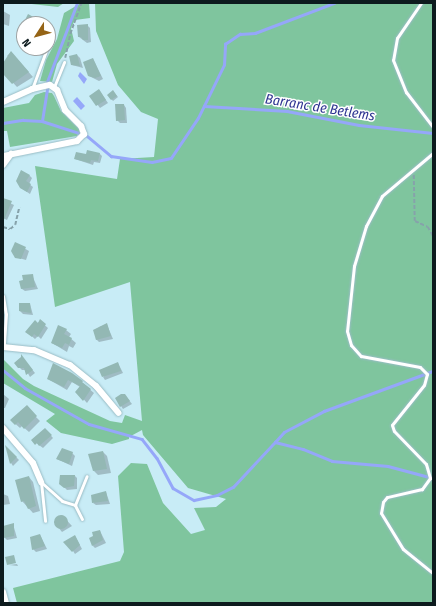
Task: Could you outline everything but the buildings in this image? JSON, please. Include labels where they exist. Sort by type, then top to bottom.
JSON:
[{"type":"street","points":[[3,102],[32,89],[50,85],[54,87],[65,110],[82,128],[83,136],[77,141],[3,156]]},
{"type":"street","points":[[3,165],[11,154]]},
{"type":"street","points":[[4,346],[34,350],[70,365],[96,386],[118,413]]},
{"type":"street","points":[[3,428],[34,463],[41,482]]},
{"type":"street","points":[[3,592],[6,603]]},
{"type":"lane","points":[[421,3],[397,38],[393,60],[406,92],[433,127]]},
{"type":"lane","points":[[32,89],[44,56]]},
{"type":"lane","points":[[54,87],[64,62]]},
{"type":"lane","points":[[433,153],[412,169],[382,196],[360,240],[350,294],[347,331],[351,345],[361,356],[420,367],[427,374],[424,385],[392,425],[394,431],[426,464],[430,478],[422,489],[387,497],[382,502],[381,513],[403,549],[433,573]]},
{"type":"lane","points":[[3,296],[6,314],[4,346]]},
{"type":"lane","points":[[75,505],[87,476]]},
{"type":"lane","points":[[41,482],[62,501],[75,505],[82,519]]},
{"type":"lane","points":[[41,482],[45,521]]},
{"type":"path","points":[[64,62],[81,3]]},
{"type":"path","points":[[412,169],[415,181],[415,221],[428,227],[433,236]]},
{"type":"path","points":[[3,228],[10,229],[15,225],[19,208]]},
{"type":"green space","points":[[23,3],[64,3],[58,7]]},
{"type":"green space","points":[[81,3],[89,3],[90,18],[75,20],[71,28],[74,41],[57,64],[52,82],[40,81],[48,56],[56,56],[56,41],[64,13]]},
{"type":"green space","points":[[95,3],[433,3],[433,603],[17,603],[13,588],[120,561],[124,552],[118,476],[131,463],[147,464],[163,503],[191,534],[205,530],[194,508],[216,507],[226,499],[188,488],[143,435],[142,430],[129,437],[129,439],[112,444],[61,433],[46,421],[55,414],[3,383],[3,359],[23,379],[34,386],[110,421],[122,423],[125,415],[142,421],[130,282],[55,307],[35,166],[117,179],[120,159],[154,157],[158,119],[141,112],[118,85],[96,31]]},
{"type":"green space","points":[[44,92],[52,93],[61,111],[80,130],[77,136],[10,147],[7,131],[3,131],[3,108],[29,103],[35,95]]},
{"type":"water","points":[[80,72],[87,79],[84,84],[78,76]]},
{"type":"water","points":[[77,97],[85,106],[81,110],[73,101]]},
{"type":"waterway","points":[[47,82],[77,3]]},
{"type":"waterway","points":[[86,135],[111,156],[152,162],[171,158],[198,118],[224,65],[225,44],[240,34],[255,33],[334,3]]},
{"type":"waterway","points":[[42,121],[47,89]]},
{"type":"waterway","name":"Barranc de Betlems","points":[[204,106],[287,111],[359,125],[433,133]]},
{"type":"waterway","points":[[3,123],[23,120],[42,121],[79,133]]},
{"type":"waterway","points":[[3,370],[25,388],[89,424],[142,439],[157,458],[173,488],[194,500],[217,495],[233,487],[275,442],[303,449],[332,461],[388,466],[433,478]]},
{"type":"waterway","points":[[275,442],[284,432],[324,411],[433,371]]}]
